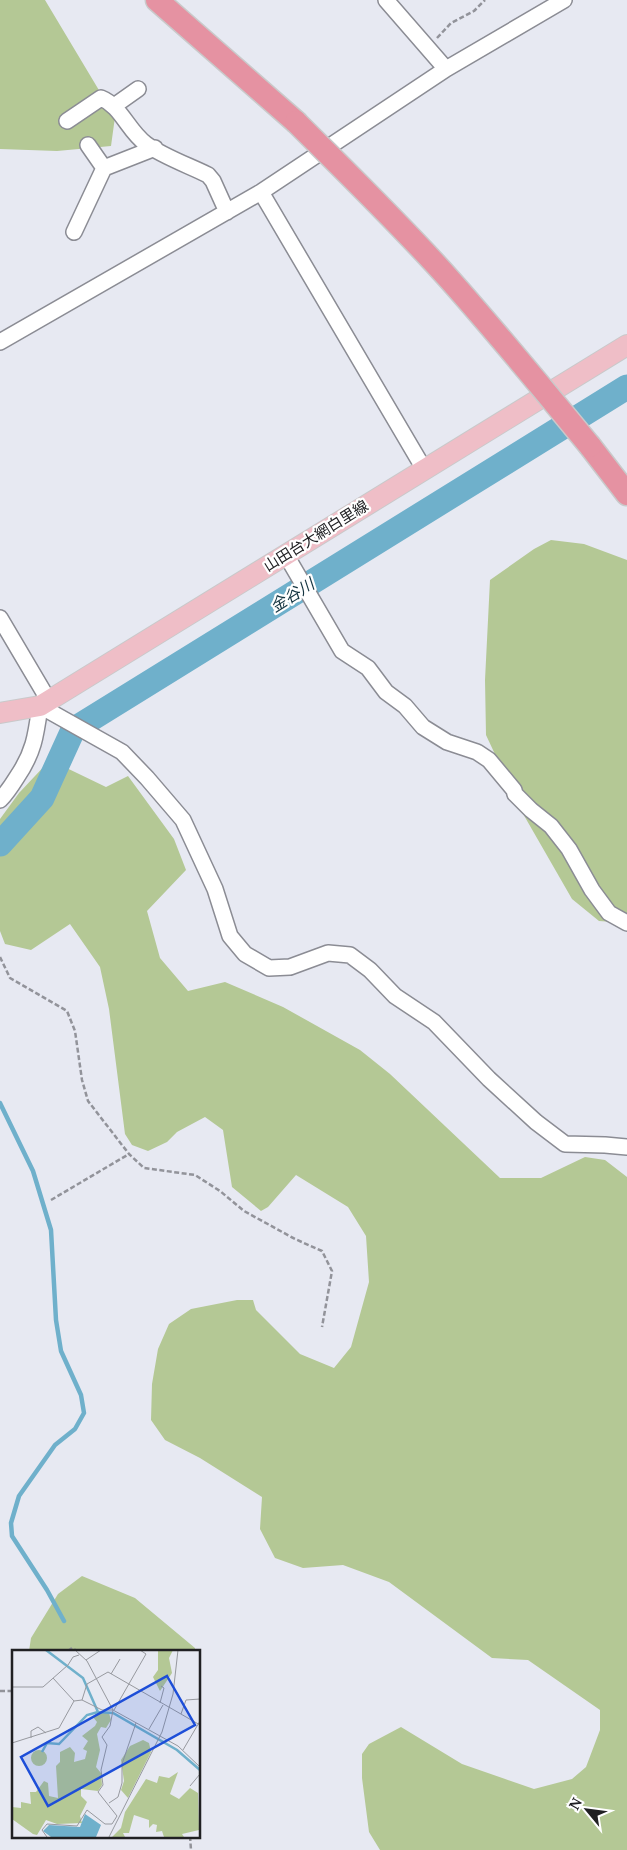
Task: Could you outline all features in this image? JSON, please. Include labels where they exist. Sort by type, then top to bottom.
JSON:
[{"type":"highway","points":[[157,0],[296,122],[450,280],[518,358],[627,494]]},
{"type":"main road","name":"山田台大網白里線","points":[[0,713],[45,703],[627,345]]},
{"type":"street","points":[[386,0],[446,69]]},
{"type":"street","points":[[0,342],[261,192],[446,69],[564,0]]},
{"type":"street","points":[[114,106],[138,89]]},
{"type":"street","points":[[67,121],[101,98],[114,106],[134,134],[155,148],[208,176],[213,181],[227,212]]},
{"type":"street","points":[[88,146],[104,168]]},
{"type":"street","points":[[74,232],[104,168],[155,148]]},
{"type":"street","points":[[261,192],[424,469]]},
{"type":"street","points":[[286,555],[342,651],[368,668],[386,692],[405,706],[423,727],[447,742],[477,752],[489,760],[514,790],[515,794],[531,810],[552,826],[569,849],[592,890],[609,913],[627,923]]},
{"type":"street","points":[[0,618],[45,703],[122,752],[183,820],[215,889],[230,936],[245,954],[269,968],[290,968],[328,953],[350,956],[370,970],[395,996],[434,1022],[495,1085],[536,1122],[565,1144],[605,1145],[627,1148]]},
{"type":"street","points":[[0,800],[29,759],[45,703]]},
{"type":"path","points":[[428,48],[450,23],[474,11],[484,0]]},
{"type":"path","points":[[0,958],[10,978],[67,1011],[75,1031],[82,1080],[88,1101],[128,1154],[144,1168],[195,1175],[220,1191],[244,1211],[295,1239],[322,1251],[332,1272],[322,1327]]},
{"type":"path","points":[[51,1200],[128,1154]]},
{"type":"green space","points":[[0,0],[45,0],[115,117],[111,146],[57,151],[0,149]]},
{"type":"green space","points":[[551,540],[584,544],[627,560],[627,923],[599,921],[572,899],[522,812],[486,735],[485,680],[490,580],[534,549]]},
{"type":"green space","points":[[50,760],[106,787],[128,776],[174,839],[186,870],[147,911],[160,958],[188,991],[225,982],[283,1007],[360,1050],[390,1074],[500,1178],[541,1178],[585,1157],[605,1160],[627,1177],[627,1850],[380,1850],[369,1832],[362,1778],[362,1754],[369,1744],[401,1727],[462,1764],[534,1789],[572,1779],[586,1767],[600,1730],[600,1710],[528,1660],[492,1658],[389,1582],[343,1565],[303,1568],[275,1558],[260,1529],[262,1497],[200,1458],[165,1440],[151,1420],[152,1384],[158,1349],[169,1324],[191,1309],[237,1300],[253,1300],[256,1310],[300,1354],[334,1368],[351,1347],[369,1282],[366,1236],[348,1207],[296,1175],[268,1207],[261,1211],[232,1187],[223,1130],[205,1117],[177,1132],[167,1142],[148,1151],[132,1145],[125,1134],[109,1009],[100,967],[70,924],[31,950],[5,944],[0,931],[0,819],[19,793]]},
{"type":"green space","points":[[82,1576],[135,1598],[195,1648],[195,1650],[29,1650],[31,1638],[58,1594]]},
{"type":"waterway","name":"金谷川","points":[[0,844],[42,798],[73,730],[627,387]]},
{"type":"waterway","points":[[0,1103],[33,1171],[51,1230],[56,1320],[61,1351],[81,1395],[84,1413],[75,1429],[55,1445],[19,1496],[11,1523],[12,1536],[47,1590],[64,1621]]}]
